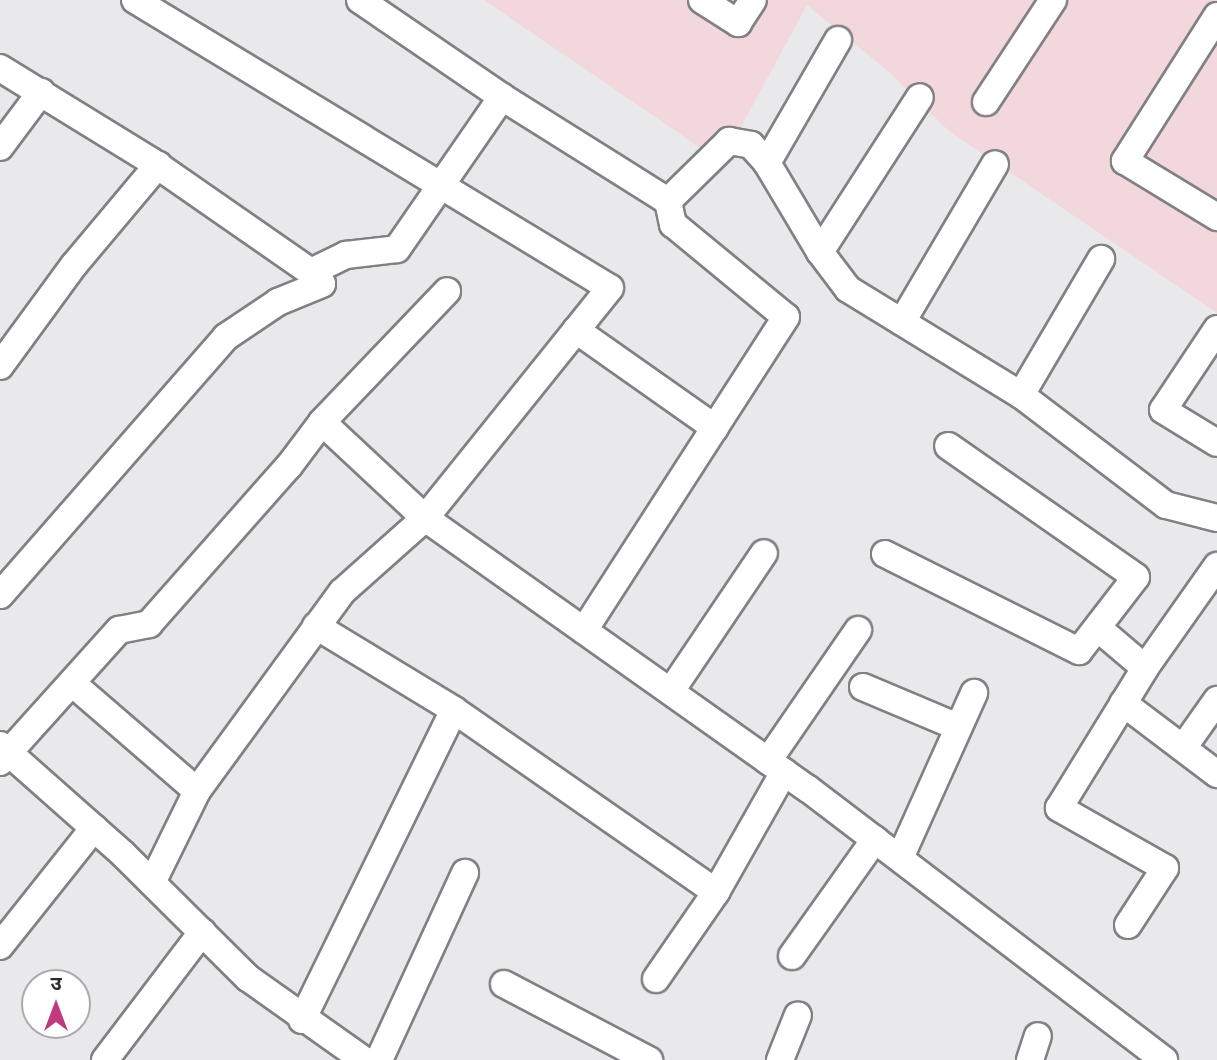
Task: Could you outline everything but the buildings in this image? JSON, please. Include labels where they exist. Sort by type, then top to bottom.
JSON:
[{"type":"street","points":[[360,0],[502,97],[668,201],[673,224],[786,317],[584,630]]},
{"type":"street","points":[[702,0],[738,23],[753,0]]},
{"type":"street","points":[[986,102],[1053,0]]},
{"type":"street","points":[[144,2],[610,288],[425,518],[342,592],[197,791],[152,883]]},
{"type":"street","points":[[1217,16],[1125,161],[1217,217]]},
{"type":"street","points":[[767,163],[838,40]]},
{"type":"street","points":[[0,68],[158,165],[311,272],[322,284],[278,302],[226,337],[0,595]]},
{"type":"street","points":[[0,147],[41,92]]},
{"type":"street","points":[[311,272],[346,255],[397,249],[502,97]]},
{"type":"street","points":[[820,252],[920,97]]},
{"type":"street","points":[[668,201],[729,141],[751,145],[767,163],[820,252],[848,289],[1021,395],[1166,505],[1217,518]]},
{"type":"street","points":[[902,322],[995,164]]},
{"type":"street","points":[[0,366],[74,265],[158,165]]},
{"type":"street","points":[[1021,395],[1101,259]]},
{"type":"street","points":[[364,1060],[302,1020],[248,978],[94,828],[3,753],[72,683],[119,630],[149,624],[322,422],[447,291]]},
{"type":"street","points":[[1217,329],[1163,410],[1217,443]]},
{"type":"street","points":[[576,330],[715,428]]},
{"type":"street","points":[[322,422],[425,518],[776,766],[1164,1060]]},
{"type":"street","points":[[885,554],[1080,651],[1136,577],[948,446]]},
{"type":"street","points":[[671,691],[764,553]]},
{"type":"street","points":[[1128,925],[1165,868],[1059,808],[1145,668],[1217,566]]},
{"type":"street","points":[[316,626],[454,710],[716,892]]},
{"type":"street","points":[[1099,629],[1145,668]]},
{"type":"street","points":[[656,979],[716,892],[776,766],[858,630]]},
{"type":"street","points":[[72,683],[197,791]]},
{"type":"street","points":[[863,687],[958,727]]},
{"type":"street","points":[[900,858],[974,693]]},
{"type":"street","points":[[1183,748],[1217,700]]},
{"type":"street","points":[[1123,703],[1217,774]]},
{"type":"street","points":[[302,1020],[454,710]]},
{"type":"street","points":[[0,946],[94,828]]},
{"type":"street","points":[[792,956],[875,839]]},
{"type":"street","points":[[379,1060],[465,873]]},
{"type":"street","points":[[104,1060],[202,932]]},
{"type":"street","points":[[504,984],[604,1050],[649,1060]]},
{"type":"street","points":[[780,1060],[798,1015]]},
{"type":"shaded area","points":[[484,0],[1217,0],[1217,313],[949,131],[889,72],[807,5],[740,129],[702,149]]}]
